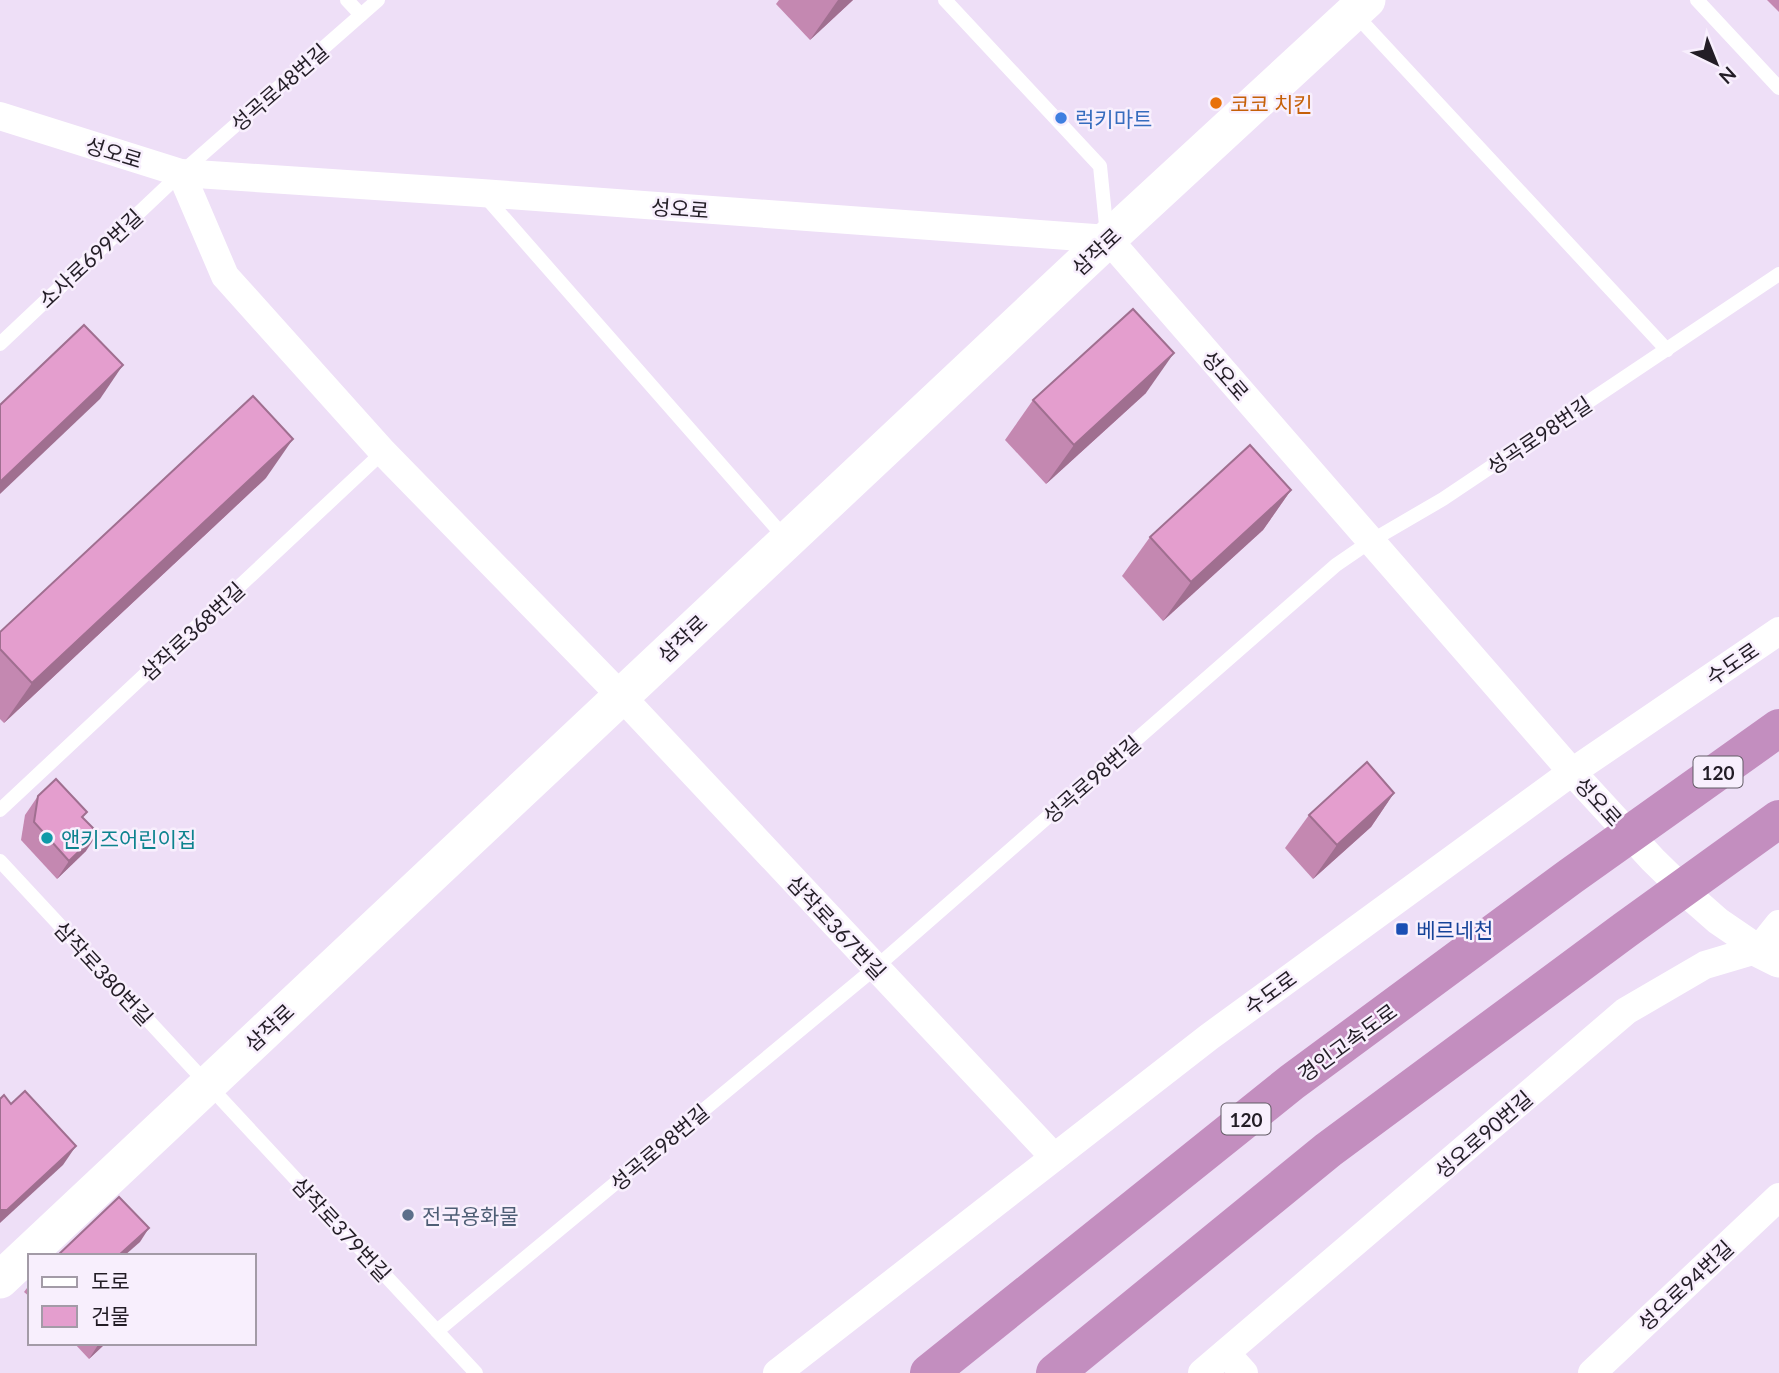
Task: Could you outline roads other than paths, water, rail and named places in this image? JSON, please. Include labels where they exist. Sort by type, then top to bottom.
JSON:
[{"type":"highway","name":"경인고속도로","points":[[929,1373],[1292,1082],[1571,876],[1779,728]]},
{"type":"highway","points":[[1055,1373],[1328,1150],[1625,930],[1779,820]]},
{"type":"street","name":"삼작로","points":[[0,1280],[1108,240],[1354,4]]},
{"type":"street","name":"성오로","points":[[0,116],[181,173],[1108,240],[1572,772],[1653,860],[1718,921],[1773,944]]},
{"type":"street","points":[[181,173],[225,276],[383,452],[621,696]]},
{"type":"street","name":"수도로","points":[[777,1373],[1209,1037],[1572,772],[1779,631]]},
{"type":"street","name":"삼작로367번길","points":[[621,696],[1054,1157]]},
{"type":"street","name":"성오로90번길","points":[[1202,1373],[1235,1363],[1626,1011],[1705,965],[1773,944]]},
{"type":"street","name":"성오로94번길","points":[[1592,1373],[1779,1197]]},
{"type":"lane","points":[[347,0],[361,15]]},
{"type":"lane","name":"성곡로48번길","points":[[181,173],[378,0]]},
{"type":"lane","points":[[945,0],[1100,166],[1108,240]]},
{"type":"lane","points":[[1697,0],[1779,88]]},
{"type":"lane","points":[[1354,4],[1667,350]]},
{"type":"lane","name":"소사로699번길","points":[[0,344],[181,173]]},
{"type":"lane","points":[[481,193],[787,540]]},
{"type":"lane","name":"성곡로98번길","points":[[437,1332],[875,968],[1336,565],[1443,499],[1779,274]]},
{"type":"lane","name":"삼작로368번길","points":[[0,810],[383,452]]},
{"type":"lane","name":"삼작로380번길","points":[[0,861],[207,1085]]},
{"type":"lane","name":"삼작로379번길","points":[[207,1085],[476,1373]]},
{"type":"place","name":"코코 치킨","points":[[1216,103]]},
{"type":"place","name":"럭키마트","points":[[1061,118]]},
{"type":"place","name":"앤키즈어린이집","points":[[47,838]]},
{"type":"place","name":"베르네천","points":[[1402,929]]},
{"type":"place","name":"전국용화물","points":[[408,1215]]}]
